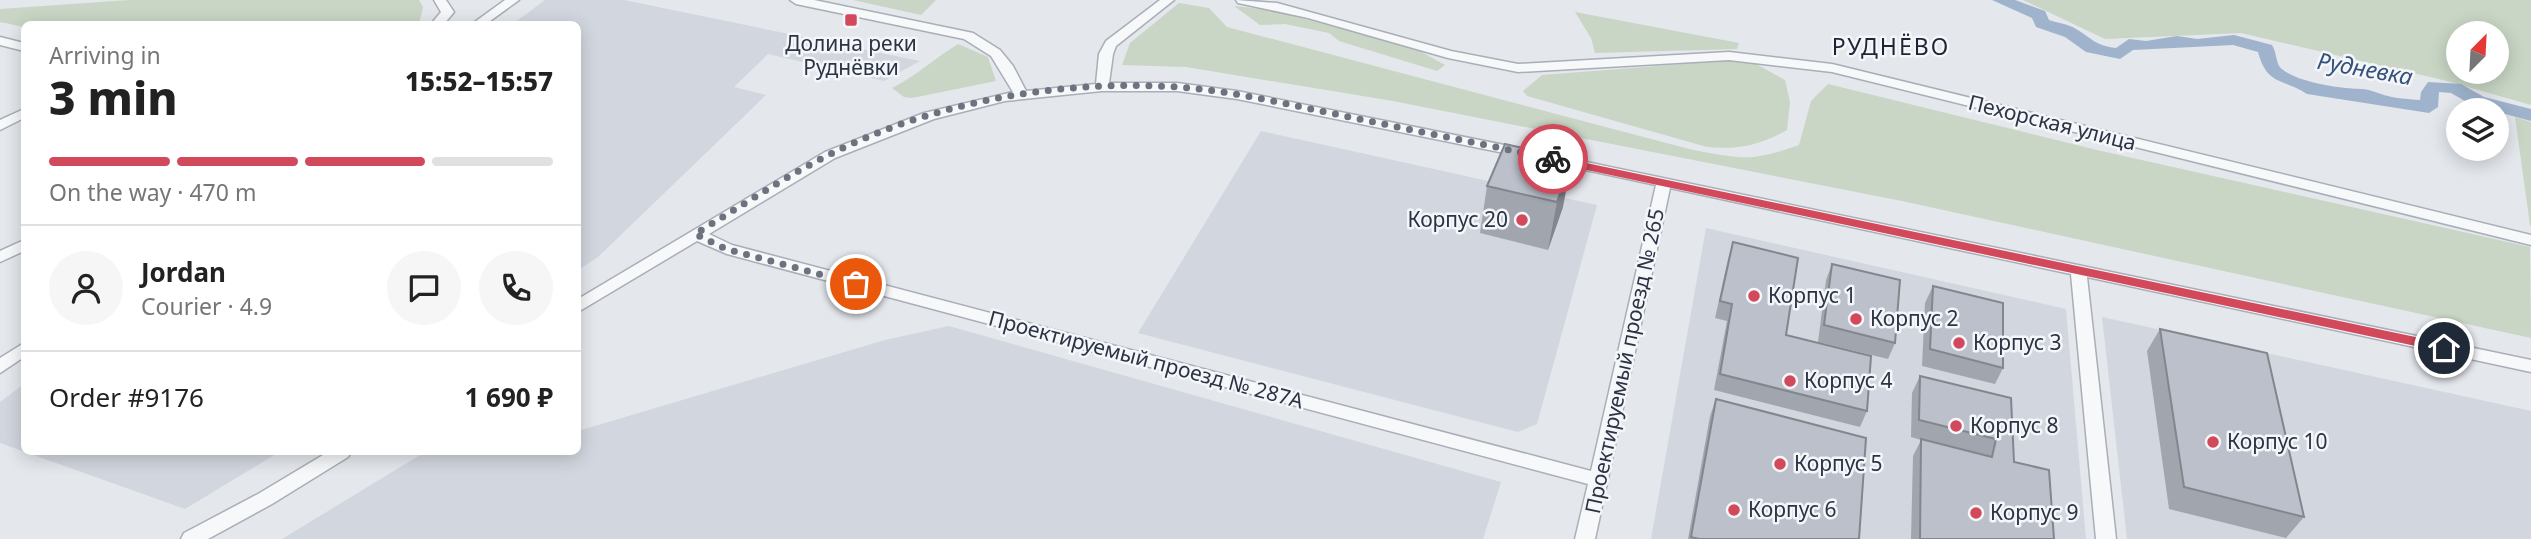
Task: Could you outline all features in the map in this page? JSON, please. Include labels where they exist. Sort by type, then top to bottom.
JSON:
[{"type":"street","points":[[440,0],[448,12],[440,21]]},
{"type":"street","points":[[482,21],[513,0]]},
{"type":"street","points":[[796,0],[976,40],[999,53],[1021,95]]},
{"type":"street","points":[[1102,87],[1106,54],[1111,44],[1168,0]]},
{"type":"street","name":"Пехорская улица","points":[[1242,0],[1331,20],[1484,63],[1518,68],[1677,56],[1729,55],[1832,68],[2531,240]]},
{"type":"street","points":[[0,41],[21,46]]},
{"type":"street","points":[[581,304],[793,174],[858,141],[929,116],[1021,95],[1102,87],[1177,87],[1237,95],[2531,366]]},
{"type":"street","points":[[0,127],[21,115]]},
{"type":"street","name":"Проектируемый проезд № 265","points":[[1586,539],[1664,183]]},
{"type":"street","name":"Проектируемый проезд № 287А","points":[[695,234],[726,249],[1599,480]]},
{"type":"street","points":[[0,257],[21,246]]},
{"type":"street","points":[[2078,270],[2106,539]]},
{"type":"street","points":[[0,367],[21,351]]},
{"type":"street","points":[[191,539],[265,499],[337,455]]},
{"type":"shaded area","points":[[545,0],[624,0],[920,61],[884,81],[768,54],[734,87],[766,95],[598,257],[581,268],[581,21],[517,21]]},
{"type":"shaded area","points":[[1261,131],[1597,205],[1537,424],[1518,432],[1138,333]]},
{"type":"shaded area","points":[[1706,228],[2066,309],[2086,539],[1651,539]]},
{"type":"shaded area","points":[[2102,317],[2531,411],[2531,539],[2127,539]]},
{"type":"shaded area","points":[[949,326],[1501,482],[1483,539],[282,539],[420,455],[581,455],[581,430],[885,340]]},
{"type":"shaded area","points":[[21,386],[21,451],[0,443],[0,402]]},
{"type":"shaded area","points":[[33,455],[274,455],[185,509]]},
{"type":"green space","points":[[129,0],[419,0],[423,7],[420,21],[21,21],[21,26],[0,22],[0,9]]},
{"type":"green space","points":[[853,0],[936,0],[921,15]]},
{"type":"green space","points":[[2023,0],[2531,0],[2531,105],[2457,84],[2510,84],[2510,21],[2446,21],[2446,81],[2241,33],[2105,39]]},
{"type":"green space","points":[[1179,3],[1209,8],[1227,27],[1693,150],[1747,157],[1799,145],[1811,101],[1828,84],[2097,150],[2530,247],[2531,338],[1902,201],[1393,101],[1186,67],[1122,65],[1130,43]]},
{"type":"green space","points":[[1234,6],[1265,9],[1411,46],[1445,65],[1437,71],[1339,41],[1329,33],[1285,24],[1260,25]]},
{"type":"green space","points":[[1575,12],[1739,43],[1737,49],[1595,53],[1591,38]]},
{"type":"green space","points":[[958,44],[988,57],[996,81],[912,98],[904,97],[892,88],[909,78]]},
{"type":"green space","points":[[1747,59],[1785,80],[1790,102],[1787,130],[1758,143],[1739,147],[1707,147],[1527,96],[1523,91],[1542,75]]},
{"type":"green space","points":[[2515,117],[2531,122],[2531,226],[2530,225]]},
{"type":"building","points":[[1505,144],[1572,159],[1557,202],[1487,186]]},
{"type":"building","points":[[1733,242],[1798,258],[1786,335],[1871,356],[1867,411],[1720,374],[1732,304],[1720,301]]},
{"type":"building","name":"Корпус 2","points":[[1832,264],[1900,280],[1895,343],[1824,325]]},
{"type":"building","name":"Корпус 3","points":[[1933,286],[2003,303],[2003,368],[1930,349]]},
{"type":"building","name":"Корпус 10","points":[[2160,329],[2267,353],[2304,517],[2184,487]]},
{"type":"building","points":[[1920,376],[2011,398],[2014,462],[2049,470],[2054,539],[1920,539],[1921,439],[1992,457],[1996,439],[1919,420]]},
{"type":"building","points":[[1716,399],[1866,438],[1859,539],[1691,537]]},
{"type":"waterway","name":"Рудневка","points":[[2000,0],[2039,15],[2042,23],[2071,33],[2081,43],[2099,51],[2120,54],[2129,44],[2146,46],[2177,41],[2197,44],[2234,40],[2266,49],[2271,68],[2289,81],[2301,82],[2313,90],[2352,96],[2362,94],[2386,102],[2429,107],[2430,92],[2434,86],[2455,88],[2478,101],[2531,115]]},
{"type":"way so far","points":[[856,284],[716,246],[695,234],[793,174],[858,141],[975,103],[1032,93],[1102,87],[1177,87],[1237,95],[1553,159]]},
{"type":"place","name":"Долина реки Руднёвки","points":[[851,20]]},
{"type":"place","name":"Корпус 20","points":[[1522,220]]},
{"type":"place","name":"Корпус 1","points":[[1754,296]]},
{"type":"place","name":"Корпус 2","points":[[1856,319]]},
{"type":"place","name":"Корпус 3","points":[[1959,343]]},
{"type":"place","name":"Корпус 4","points":[[1790,381]]},
{"type":"place","name":"Корпус 8","points":[[1956,426]]},
{"type":"place","name":"Корпус 10","points":[[2213,442]]},
{"type":"place","name":"Корпус 5","points":[[1780,464]]},
{"type":"place","name":"Корпус 6","points":[[1734,510]]},
{"type":"place","name":"Корпус 9","points":[[1976,513]]},
{"type":"district","name":"РУДНЁВО","points":[[1891,47]]},
{"type":"route","points":[[1553,159],[1839,222],[2444,348]]}]
